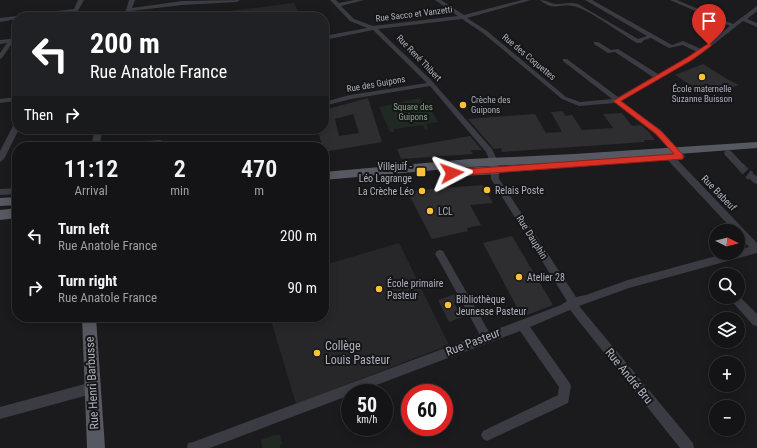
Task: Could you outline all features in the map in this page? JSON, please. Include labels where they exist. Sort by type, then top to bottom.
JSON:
[{"type":"main road","points":[[329,176],[674,154],[757,145]]},
{"type":"main road","points":[[674,154],[757,151]]},
{"type":"main road","points":[[329,182],[494,166]]},
{"type":"main road","points":[[0,202],[12,201]]},
{"type":"main road","points":[[0,207],[12,206]]},
{"type":"main road","points":[[0,215],[12,214]]},
{"type":"main road","name":"Rue Henri Barbusse","points":[[89,322],[96,448]]},
{"type":"street","points":[[59,12],[75,10],[81,0]]},
{"type":"street","points":[[132,0],[130,10],[176,2],[237,0]]},
{"type":"street","name":"Rue René Thibert","points":[[333,0],[352,20],[373,28],[431,84],[488,151],[494,166]]},
{"type":"street","points":[[338,5],[361,0]]},
{"type":"street","name":"Rue des Coquettes","points":[[438,0],[485,32],[570,101],[579,104],[617,100]]},
{"type":"street","name":"Rue Sacco et Vanzetti","points":[[329,37],[373,28],[463,17],[528,0]]},
{"type":"street","points":[[543,0],[550,5],[557,6],[574,4],[639,42],[642,39],[652,36]]},
{"type":"street","points":[[588,0],[671,47],[683,43],[701,51]]},
{"type":"street","points":[[674,0],[734,26]]},
{"type":"street","points":[[617,100],[701,51],[757,8]]},
{"type":"street","points":[[0,20],[12,18]]},
{"type":"street","points":[[743,19],[757,25]]},
{"type":"street","points":[[0,42],[12,41]]},
{"type":"street","points":[[0,57],[12,43]]},
{"type":"street","points":[[596,43],[610,52],[616,50],[657,77]]},
{"type":"street","name":"Rue Babeuf","points":[[565,60],[658,132],[674,154],[757,249]]},
{"type":"street","name":"Rue des Guipons","points":[[329,103],[350,97],[431,84]]},
{"type":"street","points":[[0,101],[12,99]]},
{"type":"street","points":[[0,159],[13,134]]},
{"type":"street","points":[[728,153],[740,166]]},
{"type":"street","name":"Rue Dauphin","points":[[494,166],[495,178],[571,298],[572,303]]},
{"type":"street","points":[[0,192],[12,191]]},
{"type":"street","name":"Rue Pasteur","points":[[193,448],[487,338],[512,327],[522,325],[565,308],[572,303],[586,300],[628,284],[757,249]]},
{"type":"street","points":[[440,254],[487,338]]},
{"type":"street","name":"Rue André Bru","points":[[572,303],[576,310],[688,448]]},
{"type":"street","points":[[740,304],[757,321]]},
{"type":"street","points":[[487,434],[564,399],[565,386],[522,325]]},
{"type":"street","points":[[0,413],[92,388]]},
{"type":"shaded area","points":[[294,3],[298,12],[221,12]]},
{"type":"shaded area","name":"École primaire Pasteur","points":[[399,243],[449,345],[348,384],[341,384],[341,387],[296,404],[271,322],[329,322],[329,264]]},
{"type":"green space","name":"Square des Guipons","points":[[419,98],[429,111],[432,112],[438,122],[427,124],[428,129],[425,130],[423,125],[394,129],[394,132],[390,132],[379,107]]},
{"type":"green space","points":[[274,435],[280,435],[282,444],[280,445],[280,448],[262,448],[261,440]]},
{"type":"building","name":"École maternelle Suzanne Buisson","points":[[703,64],[739,85],[725,90],[720,88],[703,93],[675,75]]},
{"type":"building","points":[[368,98],[382,142],[329,151],[329,142],[321,142],[319,134],[329,134],[329,109]],"holes":[[[353,114],[359,133],[339,136],[335,119]]]},
{"type":"building","points":[[563,111],[565,116],[572,115],[582,130],[613,128],[603,114],[622,113],[632,126],[641,125],[655,140],[644,140],[645,142],[502,152],[501,148],[494,149],[468,119],[535,114],[546,133],[562,132],[551,112]]},
{"type":"building","points":[[470,136],[482,150],[471,150],[473,154],[401,159],[397,149]]},
{"type":"building","name":"LCL","points":[[483,185],[493,203],[470,205],[481,225],[467,228],[468,231],[432,239],[407,191]]},
{"type":"building","name":"Atelier 28","points":[[512,236],[553,305],[522,317],[483,243]]},
{"type":"building","name":"Bibliothèque Jeunesse Pasteur","points":[[455,294],[459,301],[454,303],[462,317],[449,322],[438,300]]},
{"type":"tunnel","points":[[740,166],[748,174]]},
{"type":"place","name":"École maternelle Suzanne Buisson","points":[[702,77]]},
{"type":"place","name":"Crèche des Guipons","points":[[463,105]]},
{"type":"place","name":"Villejuif - Léo Lagrange","points":[[421,172]]},
{"type":"place","name":"Relais Poste","points":[[487,190]]},
{"type":"place","name":"La Crèche Léo","points":[[422,191]]},
{"type":"place","name":"LCL","points":[[430,211]]},
{"type":"place","name":"Atelier 28","points":[[519,277]]},
{"type":"place","name":"École primaire Pasteur","points":[[379,289]]},
{"type":"place","name":"Bibliothèque Jeunesse Pasteur","points":[[448,305]]},
{"type":"place","name":"Collège Louis Pasteur","points":[[317,353]]},
{"type":"route","points":[[452,173],[681,157],[669,142],[658,132],[616,101],[690,59],[709,45]]}]
